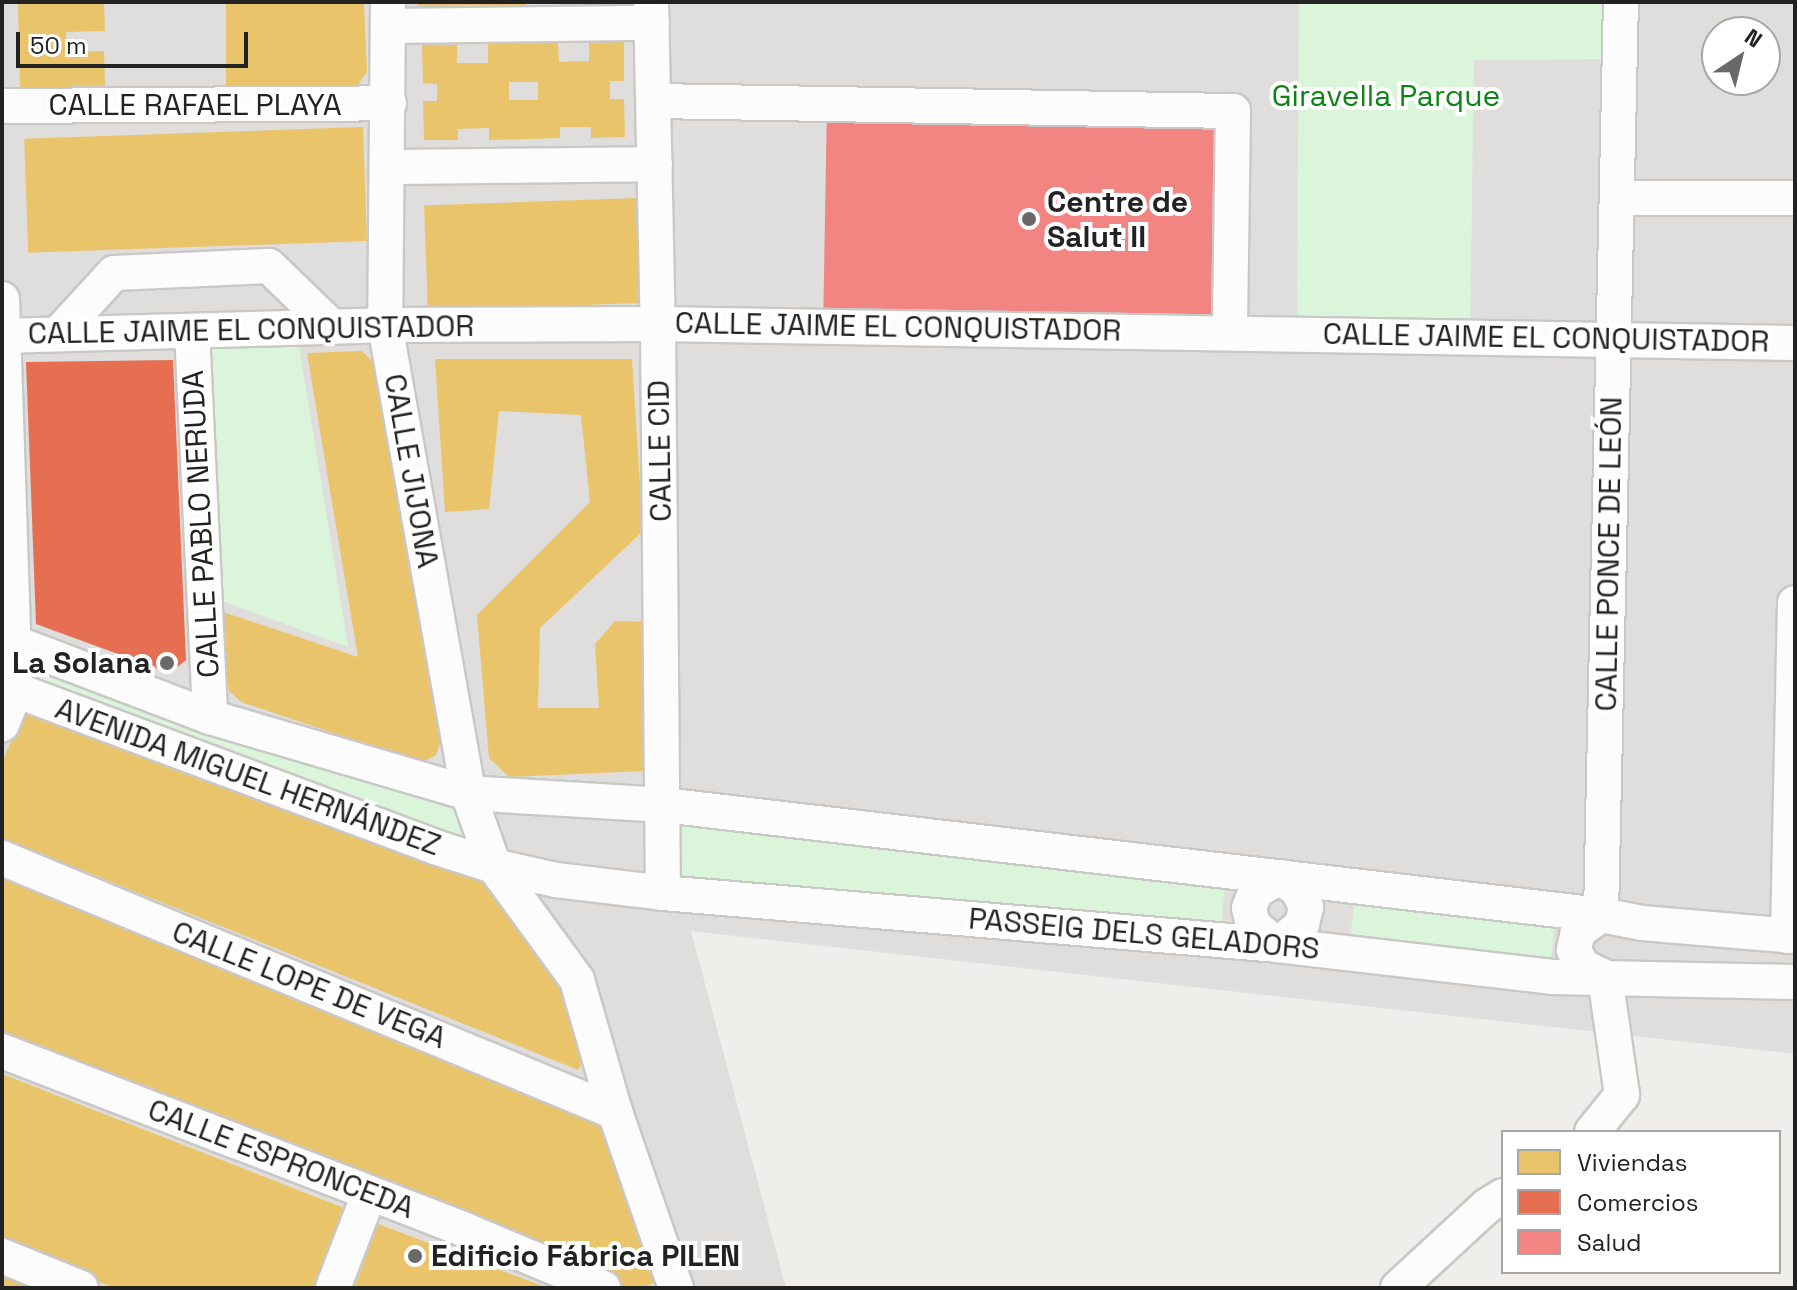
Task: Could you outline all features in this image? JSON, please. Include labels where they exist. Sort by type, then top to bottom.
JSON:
[{"type":"street","name":"CALLE PONCE DE LEÓN","points":[[1601,915],[1621,2]]},
{"type":"street","points":[[388,14],[651,13]]},
{"type":"street","name":"CALLE CID","points":[[651,13],[658,324],[663,893]]},
{"type":"street","name":"CALLE JIJONA","points":[[388,14],[389,167],[385,325],[468,793],[494,866],[577,980],[615,1112],[676,1288]]},
{"type":"street","points":[[654,101],[1233,111],[1230,333]]},
{"type":"street","name":"CALLE RAFAEL PLAYA","points":[[2,106],[389,103]]},
{"type":"street","points":[[389,167],[655,164]]},
{"type":"street","points":[[1618,198],[1795,198]]},
{"type":"street","points":[[60,332],[114,273],[269,266],[332,327]]},
{"type":"street","points":[[2,299],[8,641],[8,689],[2,724]]},
{"type":"street","name":"CALLE JAIME EL CONQUISTADOR","points":[[2,336],[385,325],[658,324],[1795,343]]},
{"type":"street","name":"CALLE PABLO NERUDA","points":[[192,331],[210,717]]},
{"type":"street","points":[[8,641],[210,717],[468,793],[664,805],[1601,915],[1642,923],[1793,934],[1795,603]]},
{"type":"street","name":"AVENIDA MIGUEL HERNÁNDEZ","points":[[8,689],[494,866]]},
{"type":"street","name":"CALLE LOPE DE VEGA","points":[[2,858],[615,1112]]},
{"type":"street","name":"PASSEIG DELS GELADORS","points":[[494,866],[556,880],[663,893],[1277,945],[1552,977],[1795,982]]},
{"type":"street","points":[[1277,945],[1253,925],[1249,908],[1256,891],[1280,877]]},
{"type":"street","points":[[1594,1130],[1622,1095],[1605,977],[1582,966],[1574,950],[1578,932],[1601,915]]},
{"type":"street","name":"CALLE ESPRONCEDA","points":[[2,1051],[603,1288]]},
{"type":"street","points":[[333,1288],[369,1194]]},
{"type":"street","points":[[1398,1288],[1487,1206],[1501,1197]]},
{"type":"street","points":[[2,1256],[81,1288]]},
{"type":"shaded area","points":[[2,2],[1795,2],[1795,1054],[691,931],[786,1288],[2,1288]]},
{"type":"shaded area","points":[[654,101],[827,104],[823,327],[650,324]]},
{"type":"green space","name":"Giravella Parque","points":[[1299,2],[1621,2],[1620,59],[1474,60],[1470,336],[1297,334]]},
{"type":"green space","points":[[296,328],[348,647],[203,594],[192,331]]},
{"type":"green space","points":[[14,645],[468,793],[494,866],[15,692]]},
{"type":"green space","points":[[664,805],[1226,872],[1220,940],[663,893]]},
{"type":"green space","points":[[1356,888],[1556,913],[1549,977],[1348,953]]},
{"type":"building: Viviendas","points":[[18,2],[104,2],[105,31],[66,32],[67,52],[104,51],[105,88],[20,89]]},
{"type":"building: Viviendas","points":[[226,2],[364,2],[367,72],[357,86],[226,85]]},
{"type":"building: Viviendas","points":[[417,2],[526,2],[526,5],[417,6]]},
{"type":"building: Viviendas","points":[[589,42],[624,42],[624,81],[610,81],[610,99],[624,99],[625,137],[591,138],[591,127],[560,127],[560,138],[489,140],[489,128],[458,129],[458,140],[424,140],[423,101],[437,101],[437,84],[423,83],[422,45],[457,45],[457,63],[488,63],[488,44],[558,43],[559,62],[589,61]],"holes":[[[509,82],[538,82],[538,100],[509,100]]]},
{"type":"building: Viviendas","points":[[363,127],[367,241],[28,253],[24,139]]},
{"type":"building: Viviendas","points":[[637,198],[641,303],[428,310],[424,205]]},
{"type":"building: Viviendas","points":[[362,351],[373,362],[441,741],[436,755],[425,761],[241,702],[229,691],[227,678],[223,612],[358,657],[307,353]]},
{"type":"building: Viviendas","points":[[435,359],[632,359],[643,531],[540,628],[538,708],[599,708],[595,644],[615,621],[650,622],[645,771],[509,777],[489,758],[477,615],[590,502],[581,415],[499,411],[489,509],[445,512]]},
{"type":"building: Viviendas","points":[[26,708],[482,875],[560,984],[586,1056],[578,1070],[2,838],[2,762]]},
{"type":"building: Viviendas","points":[[2,874],[604,1116],[657,1281],[644,1288],[614,1288],[2,1041]]},
{"type":"building: Viviendas","points":[[2,1074],[349,1210],[318,1288],[114,1288],[2,1242]]},
{"type":"building: Viviendas","name":"Edificio Fábrica PILEN","points":[[378,1224],[548,1288],[354,1288]]},
{"type":"building: Viviendas","points":[[2,1272],[43,1288],[2,1288]]},
{"type":"building: Comercios","points":[[173,360],[186,660],[170,673],[36,624],[26,362]]},
{"type":"building: Salud","name":"Centre de Salut II","points":[[827,103],[1233,110],[1229,333],[823,326]]},
{"type":"place","name":"Centre de Salut II","points":[[1029,219]]},
{"type":"place","name":"La Solana","points":[[167,663]]},
{"type":"place","name":"Edificio Fábrica PILEN","points":[[415,1256]]}]
